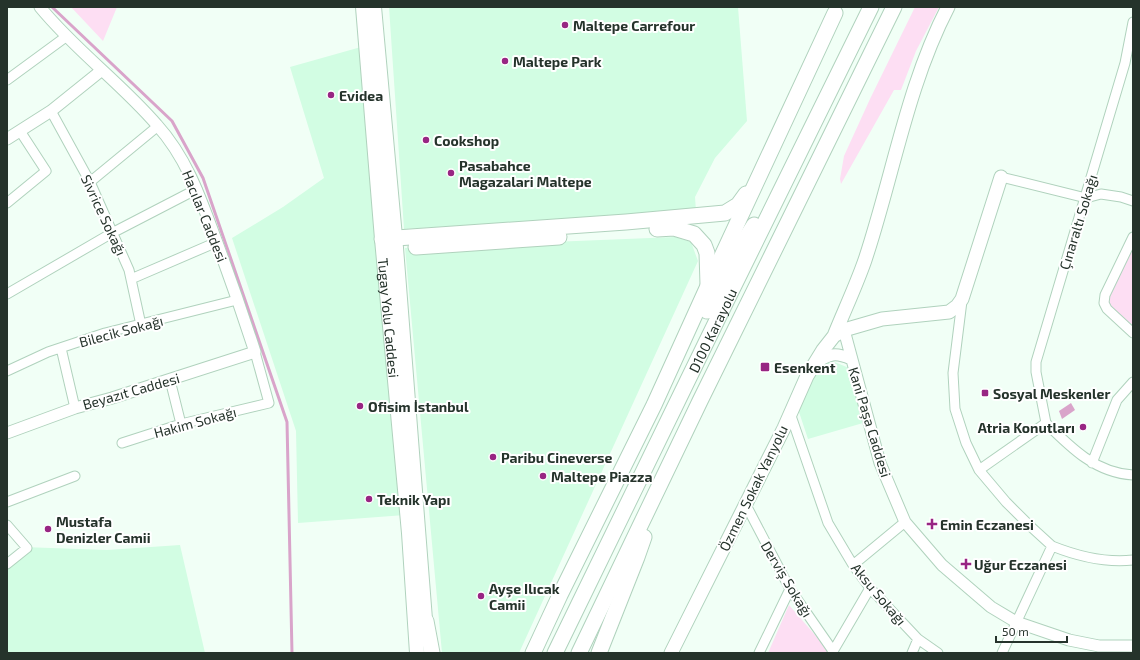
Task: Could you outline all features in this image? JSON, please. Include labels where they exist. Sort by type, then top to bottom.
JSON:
[{"type":"highway","name":"D100 Karayolu","points":[[555,653],[718,316],[871,7]]},
{"type":"highway","name":"D100 Karayolu","points":[[579,653],[894,7]]},
{"type":"highway","points":[[533,653],[654,405],[837,9]]},
{"type":"highway","points":[[654,405],[742,244],[792,168]]},
{"type":"highway","points":[[389,243],[725,213],[738,205],[762,170]]},
{"type":"highway","points":[[389,243],[674,228],[694,234],[704,245],[707,253],[708,286]]},
{"type":"highway","points":[[599,653],[637,557],[664,478]]},
{"type":"highway","points":[[527,653],[560,595]]},
{"type":"highway","points":[[426,621],[432,653]]},
{"type":"main road","name":"Tugay Yolu Caddesi","points":[[363,7],[389,243],[426,621],[426,653]]},
{"type":"main road","name":"Tugay Yolu Caddesi","points":[[374,7],[416,653]]},
{"type":"main road","name":"Özmen Sokak Yanyolu","points":[[673,653],[784,428],[814,363],[839,333],[865,261],[919,75],[937,29],[948,7]]},
{"type":"main road","points":[[839,333],[882,319],[949,312],[957,306],[962,299],[1001,177]]},
{"type":"street","name":"Hacılar Caddesi","points":[[40,7],[66,36],[158,126],[184,162],[197,189],[217,242],[255,352],[269,403]]},
{"type":"street","name":"Çınaraltı Sokağı","points":[[1046,423],[1036,372],[1036,362],[1129,64],[1133,22]]},
{"type":"street","points":[[7,80],[66,36]]},
{"type":"street","points":[[7,139],[51,110],[102,70]]},
{"type":"street","name":"Sivrice Sokağı","points":[[51,110],[90,182],[129,270],[140,325]]},
{"type":"street","points":[[90,182],[158,126]]},
{"type":"street","points":[[7,204],[46,170],[20,131]]},
{"type":"street","points":[[1001,177],[1086,198],[1101,194],[1121,197],[1133,201]]},
{"type":"street","points":[[7,294],[112,232],[197,189]]},
{"type":"street","points":[[1133,238],[1105,295],[1104,303],[1107,309],[1133,333]]},
{"type":"street","points":[[131,279],[217,242]]},
{"type":"street","points":[[962,299],[953,373],[955,409],[966,443],[979,470],[1006,502],[1052,546],[1067,552],[1084,556],[1109,560],[1133,560]]},
{"type":"street","name":"Bilecik Sokağı","points":[[7,371],[48,352],[105,333],[237,300]]},
{"type":"street","name":"Kani Paşa Caddesi","points":[[839,333],[851,359],[880,463],[905,522],[942,565],[991,608],[1016,622],[1069,640],[1100,646],[1133,646]]},
{"type":"street","points":[[61,348],[75,408]]},
{"type":"street","name":"Beyazıt Caddesi","points":[[7,433],[75,408],[170,380],[255,352]]},
{"type":"street","name":"Kani Paşa Caddesi","points":[[814,363],[827,355],[834,354],[842,355],[851,359]]},
{"type":"street","points":[[170,380],[181,424]]},
{"type":"street","points":[[1092,463],[1117,400],[1133,382]]},
{"type":"street","name":"Hakim Sokağı","points":[[122,443],[181,424],[269,403]]},
{"type":"street","name":"Aksu Sokağı","points":[[790,413],[828,523],[853,565],[870,588],[918,639],[938,653]]},
{"type":"street","points":[[979,470],[1046,423],[1074,450],[1092,463],[1113,472],[1133,475]]},
{"type":"street","points":[[7,502],[75,476]]},
{"type":"street","name":"Derviş Sokağı","points":[[746,505],[790,589],[833,652]]},
{"type":"street","points":[[853,565],[905,522]]},
{"type":"street","points":[[7,525],[27,548],[7,564]]},
{"type":"street","points":[[1002,653],[1052,546]]},
{"type":"street","points":[[833,652],[870,588]]},
{"type":"street","points":[[759,653],[790,589]]},
{"type":"street","points":[[912,653],[918,639]]},
{"type":"shaded area","points":[[71,7],[117,7],[103,41]]},
{"type":"shaded area","points":[[389,7],[738,7],[747,121],[715,158],[695,197],[696,211],[404,229]]},
{"type":"shaded area","points":[[915,7],[939,7],[916,51],[901,90],[894,90],[841,184],[840,179],[844,156]]},
{"type":"shaded area","points":[[361,47],[405,515],[298,523],[296,431],[232,238],[283,207],[324,178],[290,67]]},
{"type":"shaded area","points":[[675,237],[691,242],[698,261],[519,653],[442,653],[405,248]]},
{"type":"shaded area","points":[[1133,248],[1133,325],[1111,310],[1107,301]]},
{"type":"shaded area","points":[[832,361],[849,368],[863,423],[808,439],[798,409],[817,368]]},
{"type":"shaded area","points":[[1071,403],[1075,410],[1062,419],[1059,411]]},
{"type":"shaded area","points":[[180,545],[205,653],[7,653],[7,560],[23,547],[107,550]]},
{"type":"shaded area","points":[[789,605],[828,650],[827,653],[768,653]]},
{"type":"waterway","points":[[52,7],[172,121],[203,178],[287,422],[292,653]]},
{"type":"place","name":"Maltepe Carrefour","points":[[565,25]]},
{"type":"place","name":"Maltepe Park","points":[[505,61]]},
{"type":"place","name":"Evidea","points":[[331,95]]},
{"type":"place","name":"Cookshop","points":[[426,140]]},
{"type":"place","name":"Pasabahce Magazalari Maltepe","points":[[451,173]]},
{"type":"place","name":"Esenkent","points":[[765,367]]},
{"type":"place","name":"Sosyal Meskenler","points":[[985,393]]},
{"type":"place","name":"Ofisim İstanbul","points":[[360,406]]},
{"type":"place","name":"Atria Konutları","points":[[1083,427]]},
{"type":"place","name":"Paribu Cineverse","points":[[493,457]]},
{"type":"place","name":"Maltepe Piazza","points":[[543,476]]},
{"type":"place","name":"Teknik Yapı","points":[[369,499]]},
{"type":"place","name":"Emin Eczanesi","points":[[932,524]]},
{"type":"place","name":"Mustafa Denizler Camii","points":[[48,529]]},
{"type":"place","name":"Uğur Eczanesi","points":[[966,564]]},
{"type":"place","name":"Ayşe Ilıcak Camii","points":[[481,596]]}]
